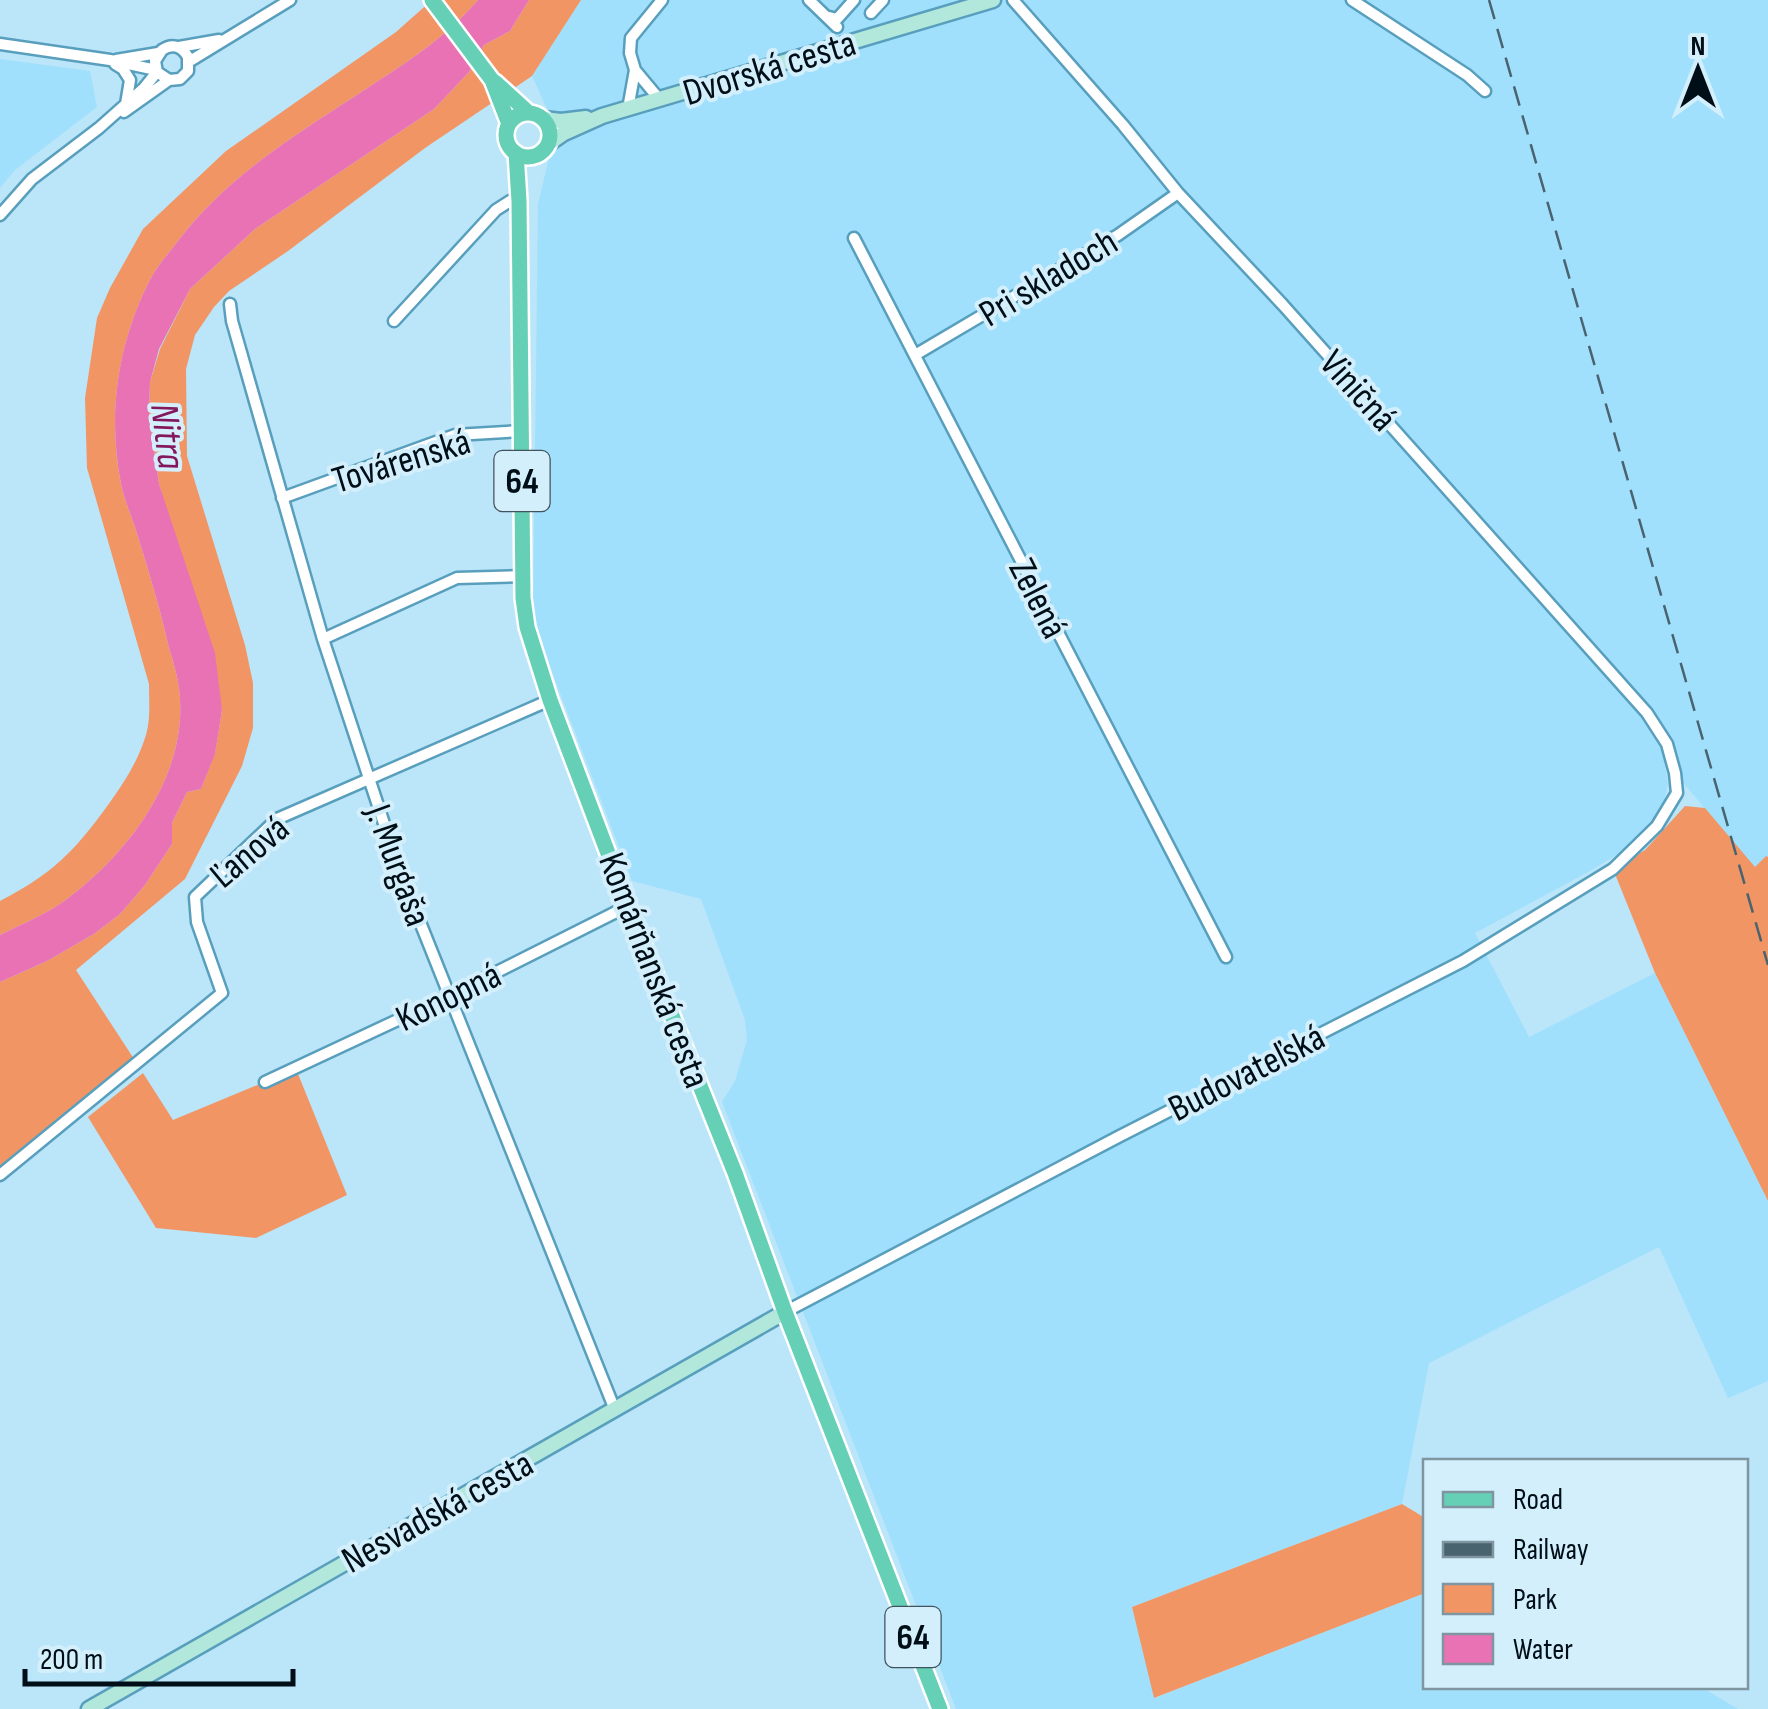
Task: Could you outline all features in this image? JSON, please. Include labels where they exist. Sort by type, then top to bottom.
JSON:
[{"type":"main road","name":"64","points":[[433,2],[492,80],[510,124],[507,140],[516,153]]},
{"type":"main road","name":"64","points":[[492,80],[550,131],[542,150]]},
{"type":"main road","points":[[510,124],[518,116],[536,116]]},
{"type":"main road","points":[[516,153],[524,156],[542,150]]},
{"type":"main road","name":"Komárňanská cesta","points":[[519,201],[542,150]]},
{"type":"main road","name":"Komárňanská cesta","points":[[516,153],[527,627],[550,700],[628,906],[735,1173],[940,1709]]},
{"type":"street","points":[[99,128],[169,80],[180,79],[190,62],[225,38],[290,0]]},
{"type":"street","points":[[628,108],[634,70],[631,38],[662,0]]},
{"type":"street","points":[[809,0],[834,21],[842,46]]},
{"type":"street","points":[[834,21],[854,0]]},
{"type":"street","points":[[871,14],[883,0]]},
{"type":"street","name":"Dvorská cesta","points":[[542,150],[564,133],[602,116],[993,0]]},
{"type":"street","name":"Viničná","points":[[1013,0],[1178,194],[1283,305],[1647,712],[1667,744],[1677,794]]},
{"type":"street","points":[[1352,0],[1467,75],[1485,91]]},
{"type":"street","points":[[110,60],[225,38]]},
{"type":"street","points":[[0,44],[110,60],[157,71],[169,80]]},
{"type":"street","points":[[179,47],[190,62]]},
{"type":"street","points":[[157,71],[158,53]]},
{"type":"street","points":[[110,60],[130,80],[126,104]]},
{"type":"street","points":[[634,70],[660,100]]},
{"type":"street","points":[[0,215],[32,178],[99,128],[157,71]]},
{"type":"street","name":"Dvorská cesta","points":[[536,116],[561,121],[602,116]]},
{"type":"street","name":"Pri skladoch","points":[[915,356],[1118,235],[1178,194]]},
{"type":"street","points":[[394,321],[496,210],[510,201],[519,201]]},
{"type":"street","name":"Zelená","points":[[854,238],[1226,957]]},
{"type":"street","name":"J. Murgaša","points":[[230,304],[282,498],[368,781],[400,872],[615,1410]]},
{"type":"street","name":"Továrenská","points":[[282,498],[455,434],[522,431]]},
{"type":"street","points":[[324,639],[457,578],[524,576]]},
{"type":"street","name":"Ľanová","points":[[0,1175],[222,992],[197,922],[195,897],[278,819],[550,700]]},
{"type":"street","name":"Budovateľská","points":[[785,1312],[1463,961],[1613,869],[1651,832],[1677,794]]},
{"type":"street","name":"Konopná","points":[[265,1082],[628,906]]},
{"type":"street","name":"Nesvadská cesta","points":[[89,1709],[785,1312]]},
{"type":"shaded area","points":[[581,0],[1768,0],[1768,857],[1755,868],[1664,760],[1668,784],[1662,813],[1641,837],[1590,871],[1475,933],[1529,1037],[1655,973],[1768,1201],[1768,1381],[1728,1398],[1659,1247],[1429,1363],[1402,1504],[1132,1607],[1155,1698],[1423,1594],[1423,1689],[1704,1689],[1738,1709],[956,1709],[722,1102],[735,1081],[747,1040],[745,1020],[701,899],[632,881],[537,633],[533,610],[538,204],[556,129],[532,76]]},
{"type":"shaded area","points":[[0,59],[90,71],[97,107],[15,170],[0,188]]},
{"type":"green space","points":[[432,0],[478,0],[431,44],[297,134],[221,193],[151,278],[123,352],[115,431],[122,489],[177,677],[180,719],[175,750],[151,807],[113,858],[59,904],[0,935],[0,901],[61,861],[84,836],[129,773],[148,725],[149,684],[87,468],[85,398],[97,318],[110,288],[143,229],[226,151],[396,32]]},
{"type":"green space","points":[[529,0],[581,0],[532,76],[425,148],[229,291],[195,335],[186,369],[187,456],[245,645],[253,683],[253,728],[242,766],[185,879],[76,970],[136,1062],[0,1171],[0,982],[47,961],[120,914],[172,844],[172,823],[187,792],[201,789],[215,753],[222,710],[159,484],[149,415],[150,382],[160,349],[190,289],[255,229],[434,109],[469,72],[484,45],[510,31]]},
{"type":"green space","points":[[1685,806],[1705,808],[1755,867],[1768,857],[1768,1201],[1655,973],[1613,869],[1645,850]]},
{"type":"green space","points":[[296,1069],[347,1195],[256,1238],[156,1228],[88,1117],[143,1073],[173,1120]]},
{"type":"green space","points":[[1402,1504],[1423,1517],[1423,1594],[1154,1698],[1132,1607]]},
{"type":"water","points":[[478,0],[529,0],[510,31],[484,45],[469,72],[434,109],[255,229],[190,289],[159,349],[150,382],[149,415],[159,484],[215,653],[222,710],[215,754],[201,789],[187,792],[172,823],[172,844],[120,914],[47,961],[0,982],[0,935],[59,904],[113,858],[151,807],[175,750],[180,719],[178,682],[153,585],[122,489],[115,431],[123,352],[151,278],[221,193],[297,134],[418,54]]},
{"type":"railway","points":[[1489,0],[1768,965]]},
{"type":"water label","name":"Nitra","points":[[169,436]]}]
